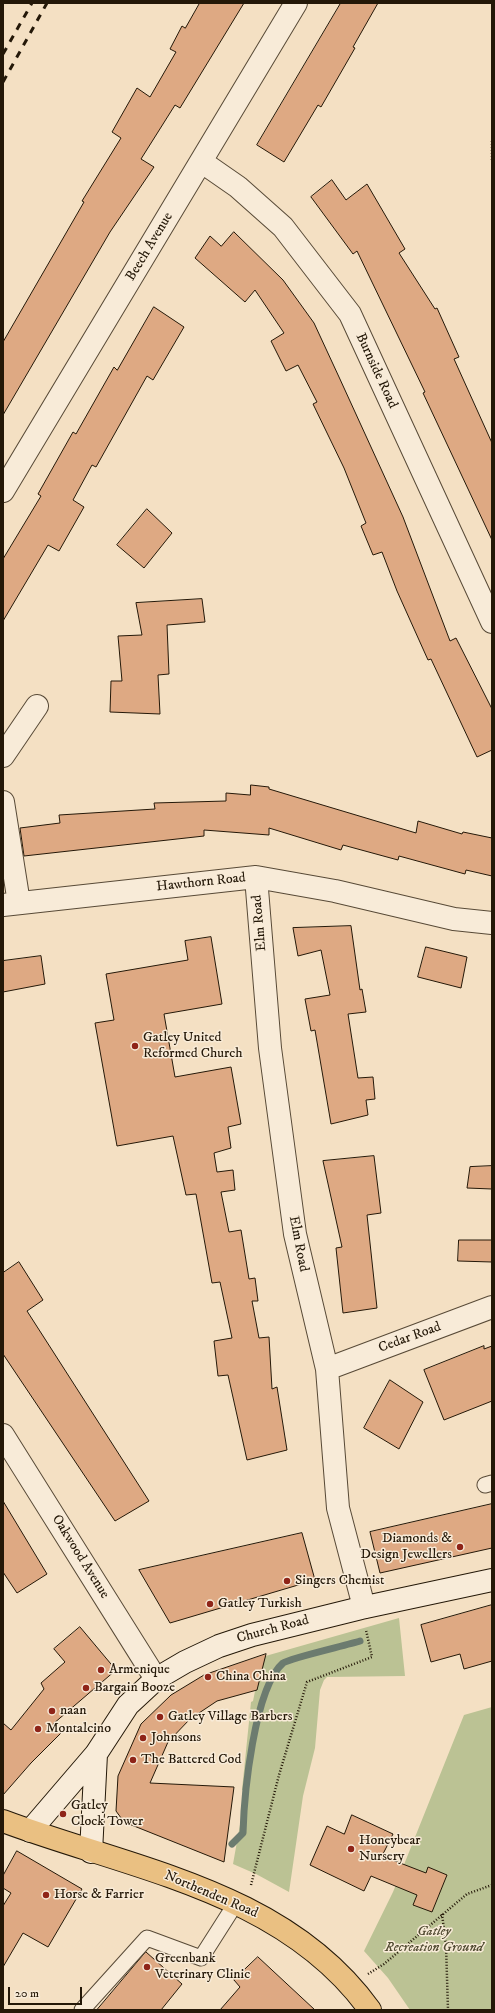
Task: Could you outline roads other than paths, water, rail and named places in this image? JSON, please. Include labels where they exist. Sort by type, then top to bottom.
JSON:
[{"type":"main road","name":"Northenden Road","points":[[3,1821],[30,1832],[164,1875],[240,1905],[298,1939],[327,1963],[350,1985],[370,2010]]},
{"type":"street","name":"Beech Avenue","points":[[3,491],[202,162],[296,3]]},
{"type":"street","name":"Burnside Road","points":[[202,162],[238,187],[283,227],[350,314],[492,622]]},
{"type":"street","points":[[3,756],[37,706]]},
{"type":"street","points":[[3,802],[11,904]]},
{"type":"street","name":"Hawthorn Road","points":[[11,904],[256,877],[335,891],[454,919],[492,923]]},
{"type":"street","name":"Elm Road","points":[[256,877],[270,1048],[295,1234],[327,1369],[338,1508],[362,1608]]},
{"type":"street","name":"Cedar Road","points":[[327,1369],[492,1307]]},
{"type":"street","name":"Oakwood Avenue","points":[[3,1435],[156,1679]]},
{"type":"street","name":"Church Road","points":[[30,1832],[96,1754],[128,1705],[156,1679],[219,1646],[252,1635],[362,1608],[492,1580]]},
{"type":"street","points":[[91,1852],[96,1754]]},
{"type":"lane","points":[[82,2010],[146,1938],[200,1958],[240,1905]]},
{"type":"waterway","points":[[232,1844],[243,1833],[248,1770],[252,1744],[265,1695],[273,1676],[283,1663],[360,1641]]},
{"type":"railway","points":[[3,54],[32,3]]},
{"type":"railway","points":[[3,82],[47,3]]},
{"type":"place","name":"Gatley United Reformed Church","points":[[135,1046]]},
{"type":"place","name":"Diamonds & Design Jewellers","points":[[460,1547]]},
{"type":"place","name":"Singers Chemist","points":[[287,1581]]},
{"type":"place","name":"Gatley Turkish","points":[[210,1604]]},
{"type":"place","name":"Armenique","points":[[101,1670]]},
{"type":"place","name":"China China","points":[[208,1677]]},
{"type":"place","name":"Bargain Booze","points":[[86,1688]]},
{"type":"place","name":"naan","points":[[52,1711]]},
{"type":"place","name":"Gatley Village Barbers","points":[[160,1717]]},
{"type":"place","name":"Montalcino","points":[[38,1729]]},
{"type":"place","name":"Johnsons","points":[[143,1738]]},
{"type":"place","name":"The Battered Cod","points":[[133,1760]]},
{"type":"place","name":"Gatley Clock Tower","points":[[63,1814]]},
{"type":"place","name":"Honeybear Nursery","points":[[351,1849]]},
{"type":"place","name":"Horse & Farrier","points":[[46,1895]]},
{"type":"place","name":"Greenbank Veterinary Clinic","points":[[147,1967]]},
{"type":"park label","name":"Gatley Recreation Ground","points":[[434,1940]]}]
